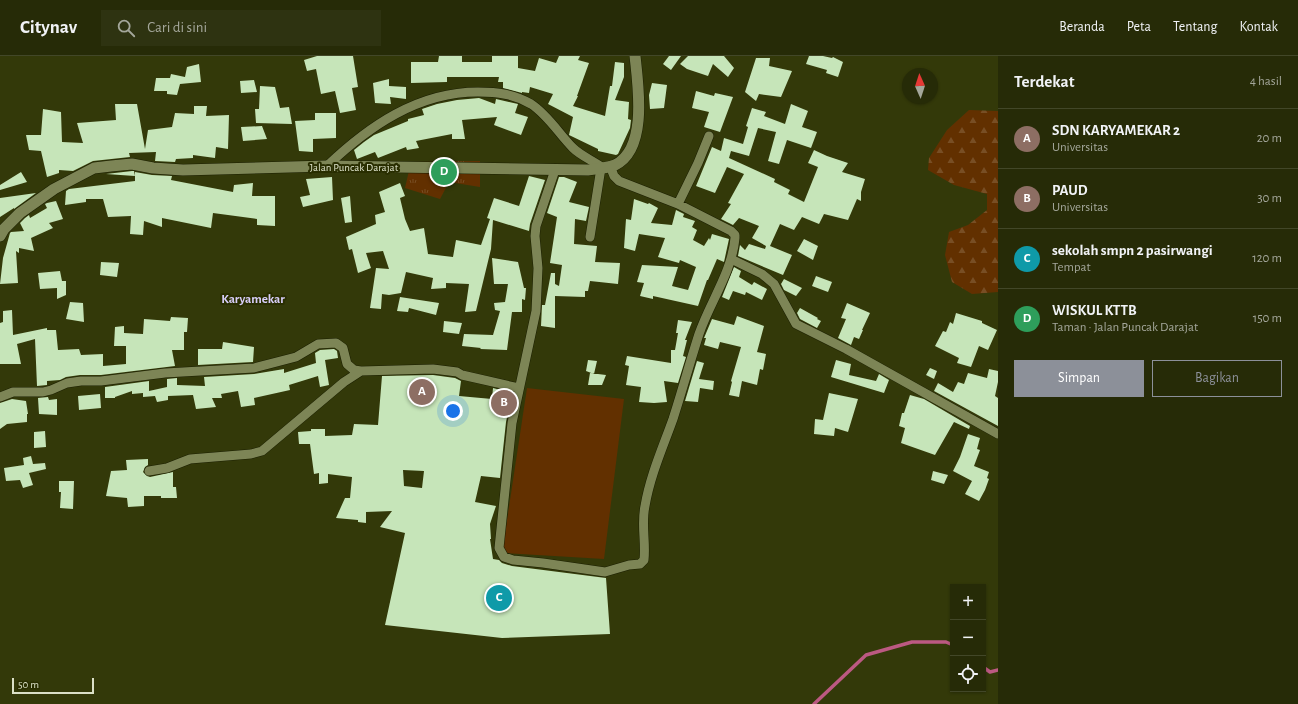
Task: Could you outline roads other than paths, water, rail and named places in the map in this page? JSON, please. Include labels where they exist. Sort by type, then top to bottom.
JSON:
[{"type":"street","points":[[605,167],[615,164],[625,156],[634,142],[639,122],[635,56]]},
{"type":"street","points":[[326,166],[360,136],[415,104],[461,92],[494,92],[516,96],[531,104],[542,113],[574,149],[605,167],[619,181],[678,204],[732,232],[735,235],[731,258],[726,273],[700,333],[673,419],[650,482],[643,520],[644,560],[640,564],[629,565],[605,572],[513,560],[504,556],[499,548],[512,422],[536,311],[538,268],[536,226],[555,170]]},
{"type":"street","points":[[678,204],[709,136]]},
{"type":"street","name":"Jalan Puncak Darajat","points":[[0,236],[4,229],[20,213],[54,189],[94,168],[132,164],[153,168],[183,170],[326,166],[555,170],[588,170],[605,167]]},
{"type":"street","points":[[590,237],[605,167]]},
{"type":"street","points":[[731,258],[762,274],[774,284],[796,324],[846,349],[998,434]]},
{"type":"street","points":[[0,397],[13,392],[43,392],[67,383],[81,381],[101,381],[165,373],[254,368],[296,358],[318,344],[336,343],[343,348],[347,364],[354,370],[433,369],[457,372],[462,375],[519,388]]},
{"type":"street","points":[[149,471],[167,468],[190,460],[250,454],[262,451],[344,382],[362,371]]},
{"type":"waterway","points":[[814,704],[866,655],[912,642],[946,642],[950,644]]},
{"type":"waterway","points":[[986,669],[990,672],[998,670]]},
{"type":"place","name":"WISKUL KTTB","points":[[444,172]]},
{"type":"place","name":"SDN KARYAMEKAR 2","points":[[422,392]]},
{"type":"place","name":"PAUD","points":[[504,403]]},
{"type":"place","name":"sekolah smpn 2 pasirwangi","points":[[499,598]]},
{"type":"district","name":"Karyamekar","points":[[253,299]]}]
